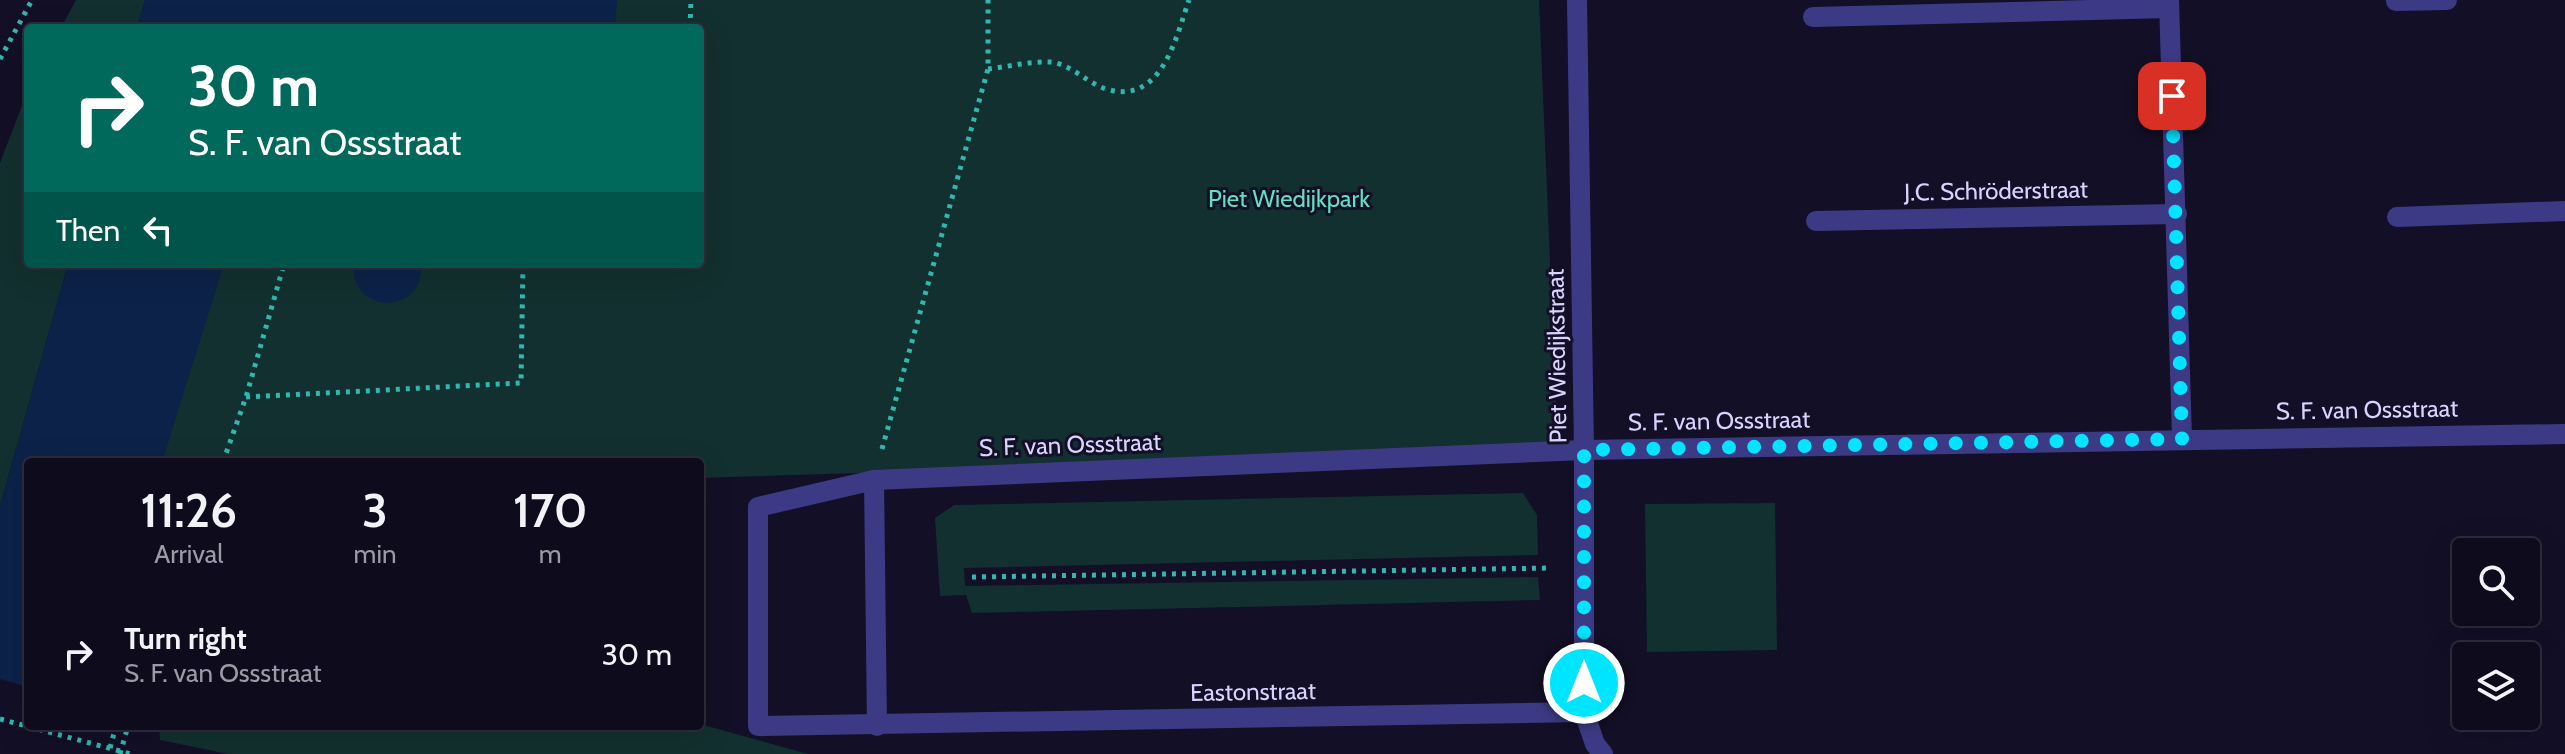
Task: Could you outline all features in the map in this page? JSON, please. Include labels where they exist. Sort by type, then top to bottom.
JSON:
[{"type":"street","name":"Piet Wiedijkstraat","points":[[1577,0],[1584,450],[1584,712]]},
{"type":"street","points":[[2396,1],[2447,0]]},
{"type":"street","points":[[1813,17],[2169,4],[2182,439]]},
{"type":"street","points":[[2397,217],[2565,211]]},
{"type":"street","name":"J.C. Schröderstraat","points":[[1816,221],[2177,214]]},
{"type":"street","name":"S. F. van Ossstraat","points":[[874,480],[1584,450],[2565,434]]},
{"type":"street","points":[[874,480],[877,726]]},
{"type":"street","name":"Eastonstraat","points":[[874,480],[758,507],[758,726],[1584,712]]},
{"type":"street","points":[[1584,712],[1595,744],[1603,754]]},
{"type":"path","points":[[0,59],[32,0]]},
{"type":"path","points":[[690,24],[691,0]]},
{"type":"path","points":[[874,480],[988,69],[988,0]]},
{"type":"path","points":[[988,69],[1050,62],[1064,66],[1106,89],[1123,91],[1147,84],[1162,70],[1175,45],[1189,0]]},
{"type":"path","points":[[224,458],[246,397],[283,268]]},
{"type":"path","points":[[246,397],[521,383],[523,268]]},
{"type":"path","points":[[972,577],[1584,567]]},
{"type":"path","points":[[0,719],[24,725]]},
{"type":"path","points":[[42,730],[131,754]]},
{"type":"path","points":[[110,748],[115,730]]},
{"type":"path","points":[[120,754],[127,730]]},
{"type":"green space","points":[[76,0],[145,0],[138,24],[63,24]]},
{"type":"green space","name":"Piet Wiedijkpark","points":[[316,0],[1539,0],[1558,451],[704,478],[704,458],[155,458],[212,268],[704,268],[704,24],[289,24]]},
{"type":"green space","points":[[24,100],[24,268],[67,268],[0,506],[0,163]]},
{"type":"green space","points":[[1523,493],[1537,515],[1538,555],[964,568],[965,586],[1538,577],[1540,600],[972,613],[966,595],[940,596],[935,518],[954,505]]},
{"type":"green space","points":[[1775,503],[1777,650],[1647,652],[1645,504]]},
{"type":"green space","points":[[704,725],[808,754],[228,754],[160,740],[159,730],[704,730]]},
{"type":"water","points":[[145,0],[617,0],[615,24],[138,24]]},
{"type":"water","points":[[67,268],[223,268],[163,458],[24,458],[24,730],[0,754],[0,506]]},
{"type":"water","points":[[354,268],[421,268],[419,281],[412,293],[387,303],[363,293],[355,281]]},
{"type":"pier","points":[[0,679],[24,686],[24,730],[82,730],[75,754],[0,754]]},
{"type":"route","points":[[1584,683],[1584,450],[2182,439],[2172,96]]}]
